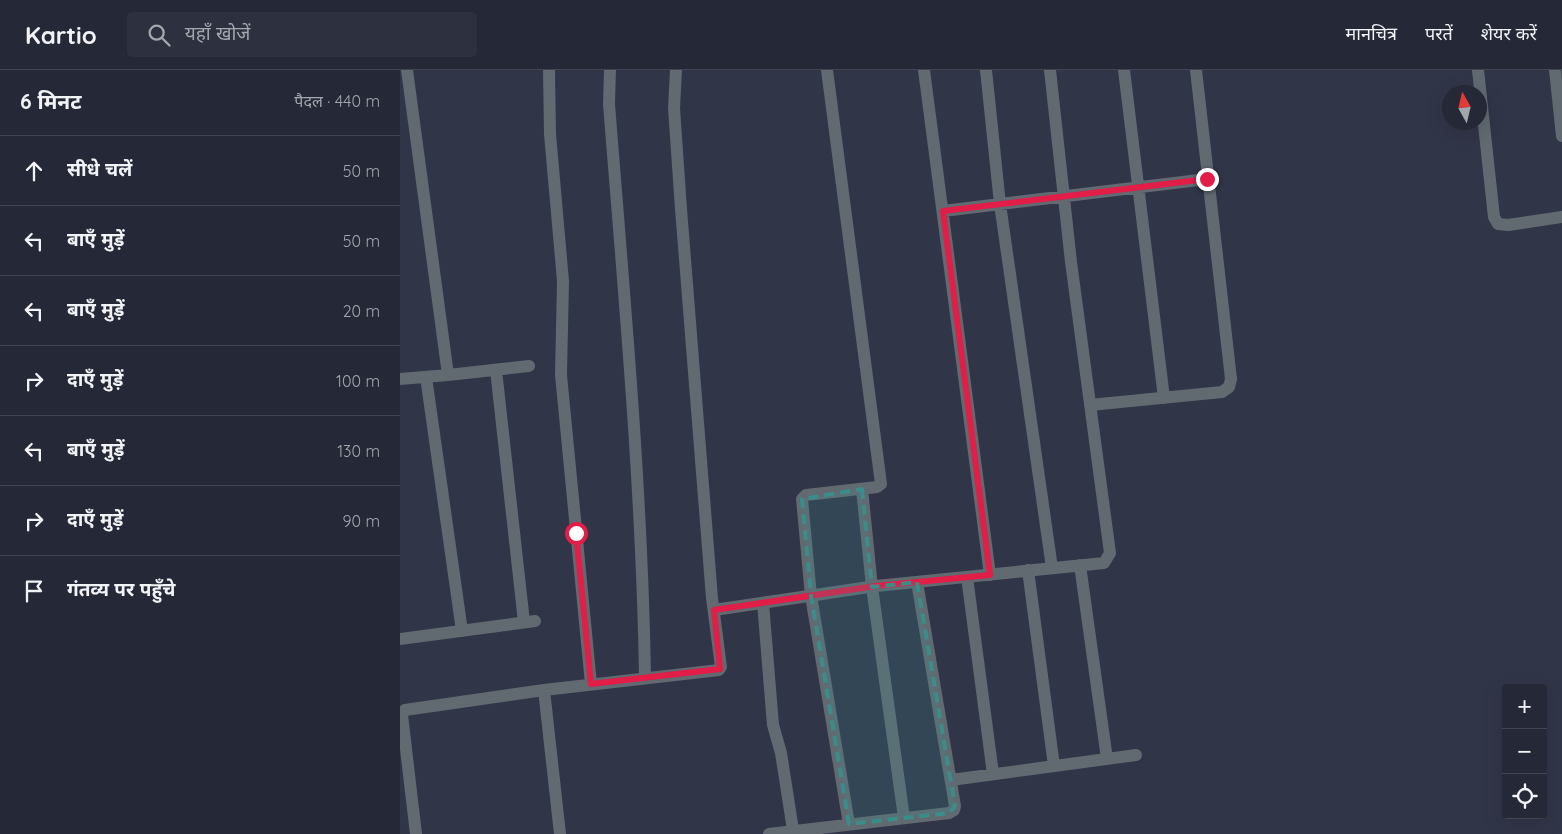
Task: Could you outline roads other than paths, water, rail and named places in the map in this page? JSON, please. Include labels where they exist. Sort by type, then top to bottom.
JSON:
[{"type":"street","points":[[407,70],[448,375]]},
{"type":"street","points":[[550,70],[550,134],[562,281],[561,375],[591,684]]},
{"type":"street","points":[[610,70],[609,104],[629,337],[644,594],[645,678]]},
{"type":"street","points":[[416,834],[402,715],[405,710],[544,690],[720,669],[679,182],[674,108],[676,70]]},
{"type":"street","points":[[827,70],[880,484],[877,487],[806,495],[802,499],[811,596],[849,824]]},
{"type":"street","points":[[924,70],[990,575]]},
{"type":"street","points":[[986,70],[1000,204],[1052,568]]},
{"type":"street","points":[[714,610],[872,587],[1104,563],[1110,553],[1064,196],[1050,70]]},
{"type":"street","points":[[1124,70],[1164,398]]},
{"type":"street","points":[[1090,405],[1222,392],[1229,387],[1231,379],[1196,70]]},
{"type":"street","points":[[1478,70],[1494,217],[1498,224],[1508,225],[1562,217]]},
{"type":"street","points":[[1555,70],[1562,136]]},
{"type":"street","points":[[943,211],[1207,179]]},
{"type":"street","points":[[400,379],[529,366]]},
{"type":"street","points":[[400,639],[530,622],[496,370]]},
{"type":"street","points":[[426,377],[462,631]]},
{"type":"street","points":[[862,489],[872,587],[904,818]]},
{"type":"street","points":[[1080,565],[1107,759]]},
{"type":"street","points":[[1028,570],[1054,766]]},
{"type":"street","points":[[967,577],[993,774]]},
{"type":"street","points":[[769,834],[949,813],[954,810],[951,780],[917,582]]},
{"type":"street","points":[[763,603],[772,718],[775,736],[781,753],[793,830]]},
{"type":"street","points":[[544,690],[560,834]]},
{"type":"street","points":[[951,780],[1136,755]]}]
